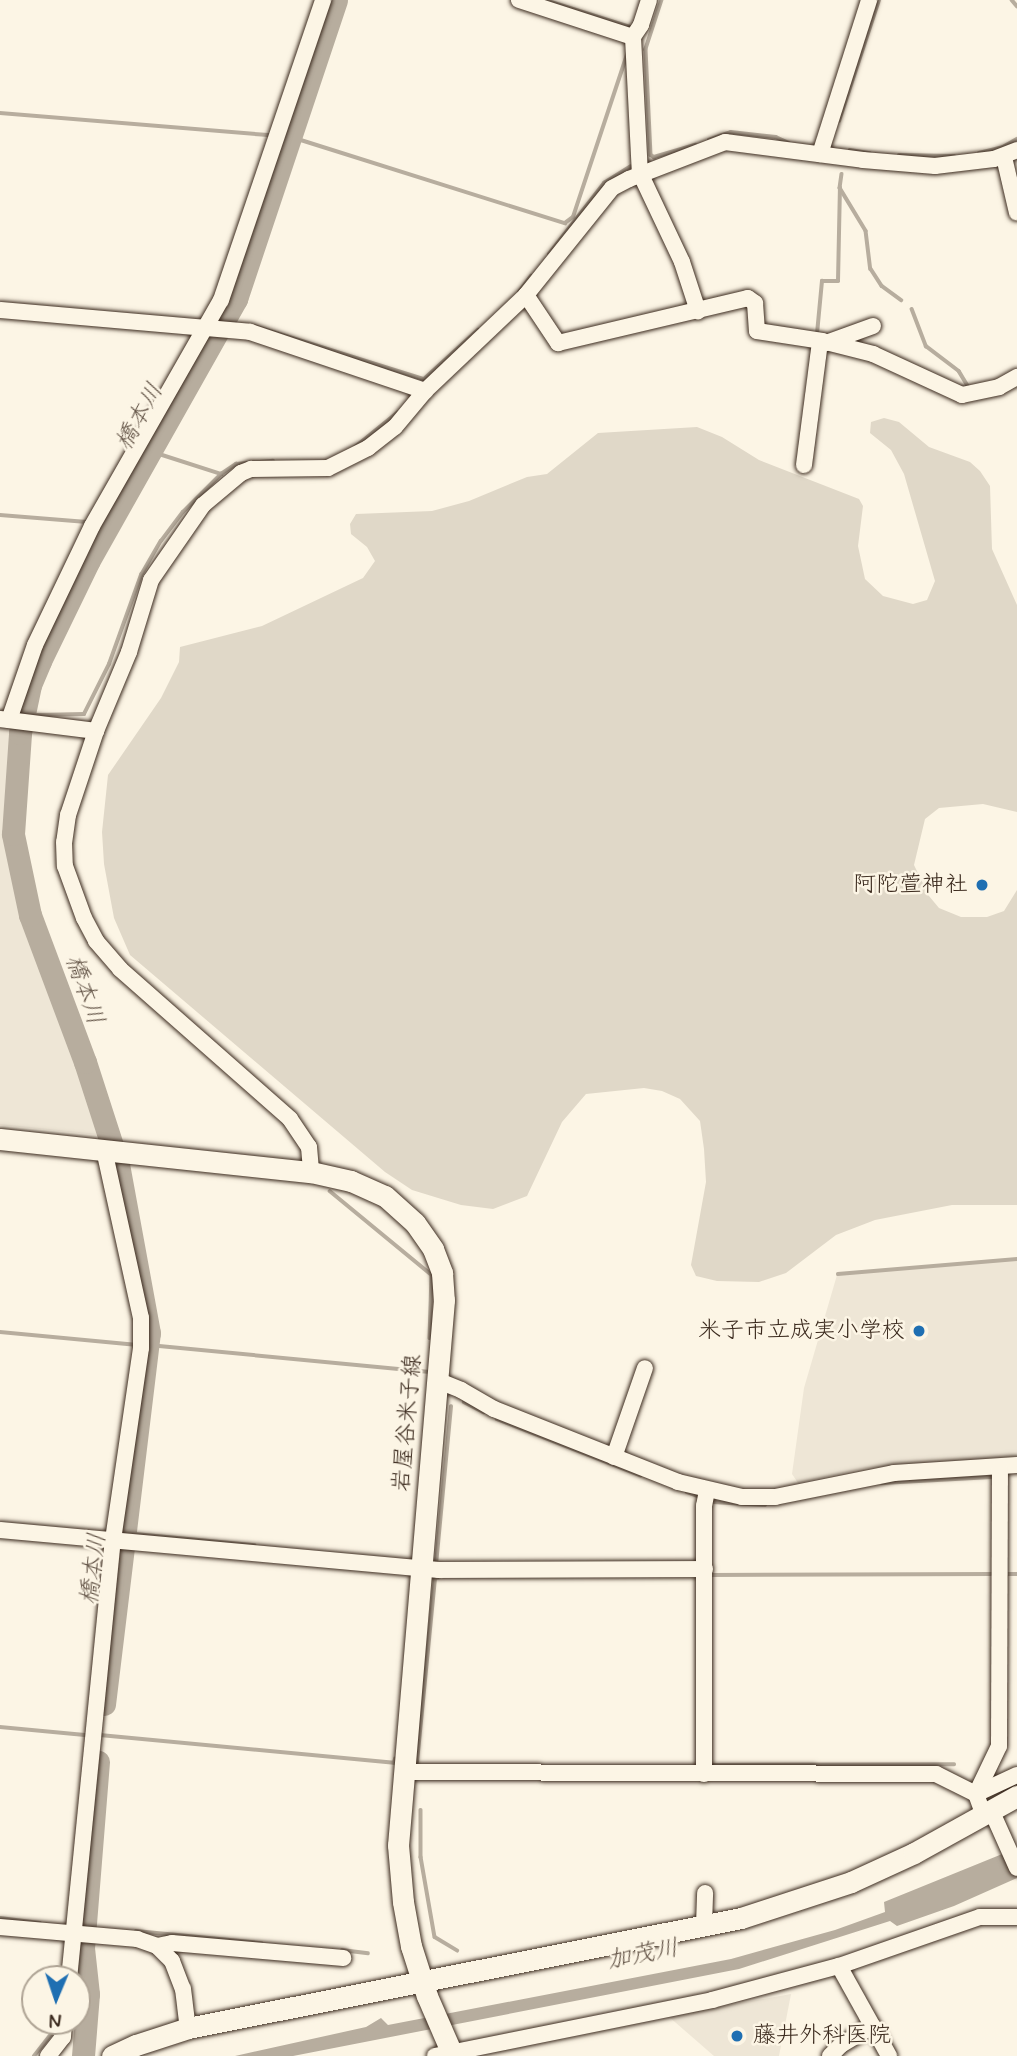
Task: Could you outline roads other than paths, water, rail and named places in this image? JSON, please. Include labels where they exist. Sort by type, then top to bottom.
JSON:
[{"type":"main road","name":"岩屋谷米子線","points":[[0,1139],[311,1172],[351,1181],[385,1196],[415,1223],[433,1249],[442,1273],[444,1300],[398,1846],[403,1902],[424,1988],[446,2052]]},
{"type":"main road","points":[[112,2056],[188,2028],[424,1988],[786,1904],[851,1881],[991,1817],[1017,1796]]},
{"type":"street","points":[[96,731],[13,721],[35,645],[92,526],[221,300],[323,0]]},
{"type":"street","points":[[519,0],[633,37]]},
{"type":"street","points":[[649,0],[641,25],[633,37],[640,173],[682,262],[698,311]]},
{"type":"street","points":[[820,154],[869,0]]},
{"type":"street","points":[[311,1172],[309,1147],[290,1119],[120,969],[96,941],[84,918],[65,866],[68,815],[96,731],[129,652],[151,580],[203,505],[234,478],[251,469],[316,471],[341,464],[395,427],[425,391],[526,295],[612,188],[640,173],[725,142],[936,166],[1011,153],[1017,213]]},
{"type":"street","points":[[526,295],[558,343],[753,299],[757,331],[873,354],[962,396],[999,387],[1017,377]]},
{"type":"street","points":[[0,310],[250,332],[425,391]]},
{"type":"street","points":[[823,342],[873,326]]},
{"type":"street","points":[[804,465],[823,342]]},
{"type":"street","points":[[73,1965],[81,1934],[142,1349],[141,1318],[111,1151]]},
{"type":"street","points":[[614,1457],[645,1368]]},
{"type":"street","points":[[439,1381],[494,1409],[614,1457],[707,1490],[741,1497],[775,1497],[894,1474],[1017,1465]]},
{"type":"street","points":[[976,1794],[999,1746],[1000,1468]]},
{"type":"street","points":[[704,1774],[704,1506],[707,1490]]},
{"type":"street","points":[[0,1530],[422,1568],[488,1571],[705,1569]]},
{"type":"street","points":[[403,1772],[936,1774],[976,1794],[1017,1868]]},
{"type":"street","points":[[976,1794],[1017,1775]]},
{"type":"street","points":[[704,1925],[705,1893]]},
{"type":"street","points":[[446,2052],[712,2000],[839,1966],[979,1917],[1017,1917]]},
{"type":"street","points":[[0,1927],[137,1939],[157,1946],[172,1961],[183,1989],[188,2028]]},
{"type":"street","points":[[157,1946],[173,1943],[343,1958]]},
{"type":"street","points":[[839,1966],[889,2056]]},
{"type":"street","points":[[830,2056],[841,2045],[873,2026]]},
{"type":"street","points":[[48,2056],[63,2035]]},
{"type":"waterway","name":"橋本川","points":[[104,1704],[149,1333],[118,1164],[85,1062],[30,915],[13,834],[20,733],[30,685],[89,560],[236,299],[336,0]]},
{"type":"waterway","points":[[545,0],[634,28]]},
{"type":"waterway","points":[[662,0],[646,49],[651,155],[654,157],[695,145]]},
{"type":"waterway","points":[[839,121],[879,0]]},
{"type":"waterway","points":[[1012,0],[1017,6]]},
{"type":"waterway","points":[[301,140],[565,223],[573,217],[628,52]]},
{"type":"waterway","points":[[0,113],[268,135]]},
{"type":"waterway","points":[[709,140],[731,132],[776,137],[789,143]]},
{"type":"waterway","points":[[979,153],[1003,147],[1017,139]]},
{"type":"waterway","points":[[850,150],[870,153]]},
{"type":"waterway","points":[[899,155],[954,156]]},
{"type":"waterway","points":[[549,254],[604,183],[630,167]]},
{"type":"waterway","points":[[842,174],[840,188],[866,231],[871,269],[882,286],[901,300]]},
{"type":"waterway","points":[[817,334],[822,281],[838,281],[840,188]]},
{"type":"waterway","points":[[519,292],[531,276]]},
{"type":"waterway","points":[[912,309],[926,346],[959,371],[970,389]]},
{"type":"waterway","points":[[254,326],[424,379],[478,330]]},
{"type":"waterway","points":[[355,447],[398,412]]},
{"type":"waterway","points":[[150,451],[221,474]]},
{"type":"waterway","points":[[37,715],[84,714],[109,664],[141,575],[161,541],[183,512],[221,474],[236,464],[273,461]]},
{"type":"waterway","points":[[0,515],[87,522]]},
{"type":"waterway","points":[[330,1191],[432,1275],[430,1338]]},
{"type":"waterway","points":[[838,1274],[1017,1259]]},
{"type":"waterway","points":[[0,1332],[137,1345]]},
{"type":"waterway","points":[[149,1345],[430,1372]]},
{"type":"waterway","points":[[464,1402],[484,1412]]},
{"type":"waterway","points":[[436,1565],[451,1407]]},
{"type":"waterway","points":[[497,1419],[640,1475]]},
{"type":"waterway","points":[[882,1483],[992,1477]]},
{"type":"waterway","points":[[687,1492],[701,1497]]},
{"type":"waterway","points":[[713,1502],[765,1505]]},
{"type":"waterway","points":[[124,1533],[254,1545]]},
{"type":"waterway","points":[[710,1575],[993,1574]]},
{"type":"waterway","points":[[1006,1574],[1017,1574]]},
{"type":"waterway","points":[[417,1762],[435,1578],[440,1577]]},
{"type":"waterway","points":[[0,1727],[85,1735]]},
{"type":"waterway","points":[[100,1735],[394,1763],[395,1759]]},
{"type":"waterway","name":"橋本川","points":[[83,2056],[88,1994],[83,1948],[98,1762]]},
{"type":"waterway","points":[[714,1765],[954,1764]]},
{"type":"waterway","points":[[421,1810],[421,1857],[435,1937],[457,1950]]},
{"type":"waterway","points":[[0,1918],[40,1923]]},
{"type":"waterway","points":[[136,1931],[261,1943]]},
{"type":"waterway","points":[[342,1950],[368,1953]]},
{"type":"waterway","points":[[34,2056],[50,2035]]},
{"type":"place","name":"阿陀萱神社","points":[[982,885]]},
{"type":"place","name":"米子市立成実小学校","points":[[919,1331]]},
{"type":"place","name":"藤井外科医院","points":[[737,2036]]},
{"type":"water label","name":"加茂川","points":[[643,1955]]}]
